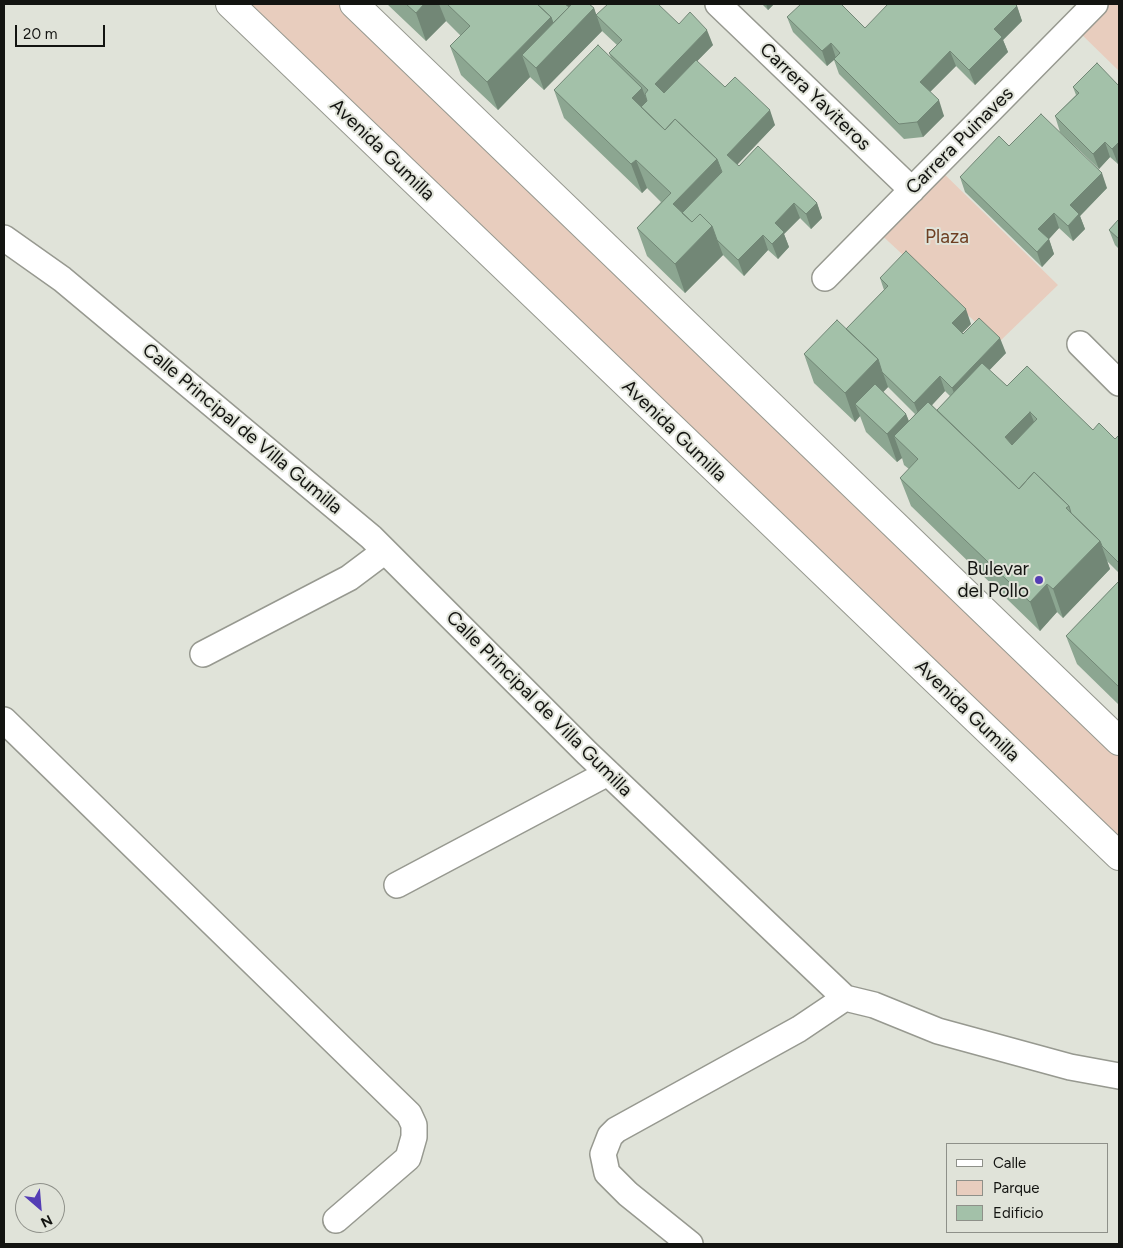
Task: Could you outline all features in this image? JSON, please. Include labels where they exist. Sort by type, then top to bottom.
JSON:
[{"type":"main road","name":"Avenida Gumilla","points":[[230,4],[1119,856]]},
{"type":"main road","points":[[354,4],[1119,742]]},
{"type":"street","name":"Carrera Yaviteros","points":[[718,4],[912,190]]},
{"type":"street","name":"Carrera Puinaves","points":[[825,278],[1095,4]]},
{"type":"street","name":"Calle Principal de Villa Gumilla","points":[[4,238],[70,286],[321,494],[385,551],[608,773],[845,998]]},
{"type":"street","points":[[1080,344],[1119,382]]},
{"type":"street","points":[[203,654],[349,578],[385,551]]},
{"type":"street","points":[[4,720],[409,1114],[414,1125],[414,1137],[408,1158],[336,1220]]},
{"type":"street","points":[[397,885],[608,773]]},
{"type":"street","points":[[690,1244],[628,1194],[607,1173],[603,1154],[610,1136],[616,1130],[799,1029],[845,998],[874,1004],[938,1031],[1070,1067],[1119,1076]]},
{"type":"green space","points":[[236,4],[350,4],[1119,746],[1119,849]]},
{"type":"green space","points":[[1100,4],[1119,4],[1119,71],[1076,29]]},
{"type":"green space","name":"Plaza","points":[[937,167],[1058,285],[998,343],[875,229]]},
{"type":"building","points":[[406,4],[424,4],[416,13]]},
{"type":"building","points":[[447,4],[537,4],[551,17],[487,82],[450,46],[470,26]]},
{"type":"building","points":[[537,4],[565,4],[569,7],[553,23],[551,17]]},
{"type":"building","points":[[572,4],[589,4],[594,8],[536,68],[522,55]]},
{"type":"building","points":[[608,4],[658,4],[679,24],[690,12],[707,30],[655,84],[664,93],[696,60],[725,87],[735,77],[770,110],[727,155],[739,166],[758,146],[817,203],[806,214],[794,203],[775,223],[784,232],[772,244],[763,235],[738,260],[717,240],[712,226],[700,214],[692,222],[682,213],[722,172],[717,159],[675,119],[665,130],[641,107],[647,101],[645,94],[648,90],[609,53],[622,40],[596,15]]},
{"type":"building","points":[[801,4],[841,4],[865,28],[888,4],[1015,4],[1017,6],[994,29],[1002,37],[969,70],[950,51],[920,82],[939,100],[917,122],[899,124],[834,59],[840,53],[831,43],[822,51],[787,17]]},
{"type":"building","points":[[598,45],[642,88],[632,98],[665,130],[675,119],[717,159],[673,204],[692,222],[700,214],[712,226],[675,264],[637,228],[671,193],[636,160],[631,164],[554,90]]},
{"type":"building","points":[[1097,63],[1119,86],[1119,142],[1112,149],[1105,142],[1093,154],[1055,116],[1079,93],[1073,87]]},
{"type":"building","points":[[1041,114],[1102,173],[1070,205],[1079,214],[1068,226],[1054,213],[1038,229],[1049,239],[1037,252],[960,177],[999,136],[1009,146]]},
{"type":"building","points":[[1119,219],[1119,239],[1109,230]]},
{"type":"building","points":[[906,251],[966,309],[952,323],[963,334],[979,318],[1000,338],[952,388],[940,376],[914,403],[882,372],[878,359],[846,329],[888,286],[880,278]]},
{"type":"building","points":[[837,320],[878,359],[845,393],[804,354]]},
{"type":"building","points":[[982,363],[1007,386],[1027,366],[1093,430],[1099,423],[1115,439],[1119,435],[1119,563],[1102,546],[1100,541],[1071,513],[1069,506],[1034,472],[1019,489],[937,410]],"holes":[[[1030,412],[1037,419],[1012,445],[1005,437]]]},
{"type":"building","points":[[875,384],[906,414],[887,434],[855,404]]},
{"type":"building","points":[[928,402],[1019,489],[1034,472],[1069,506],[1066,508],[1100,541],[1053,589],[1047,584],[1030,602],[900,478],[918,459],[894,436]]},
{"type":"building","points":[[1119,581],[1119,687],[1066,636]]},
{"type":"place","name":"Bulevar del Pollo","points":[[1039,580]]}]
